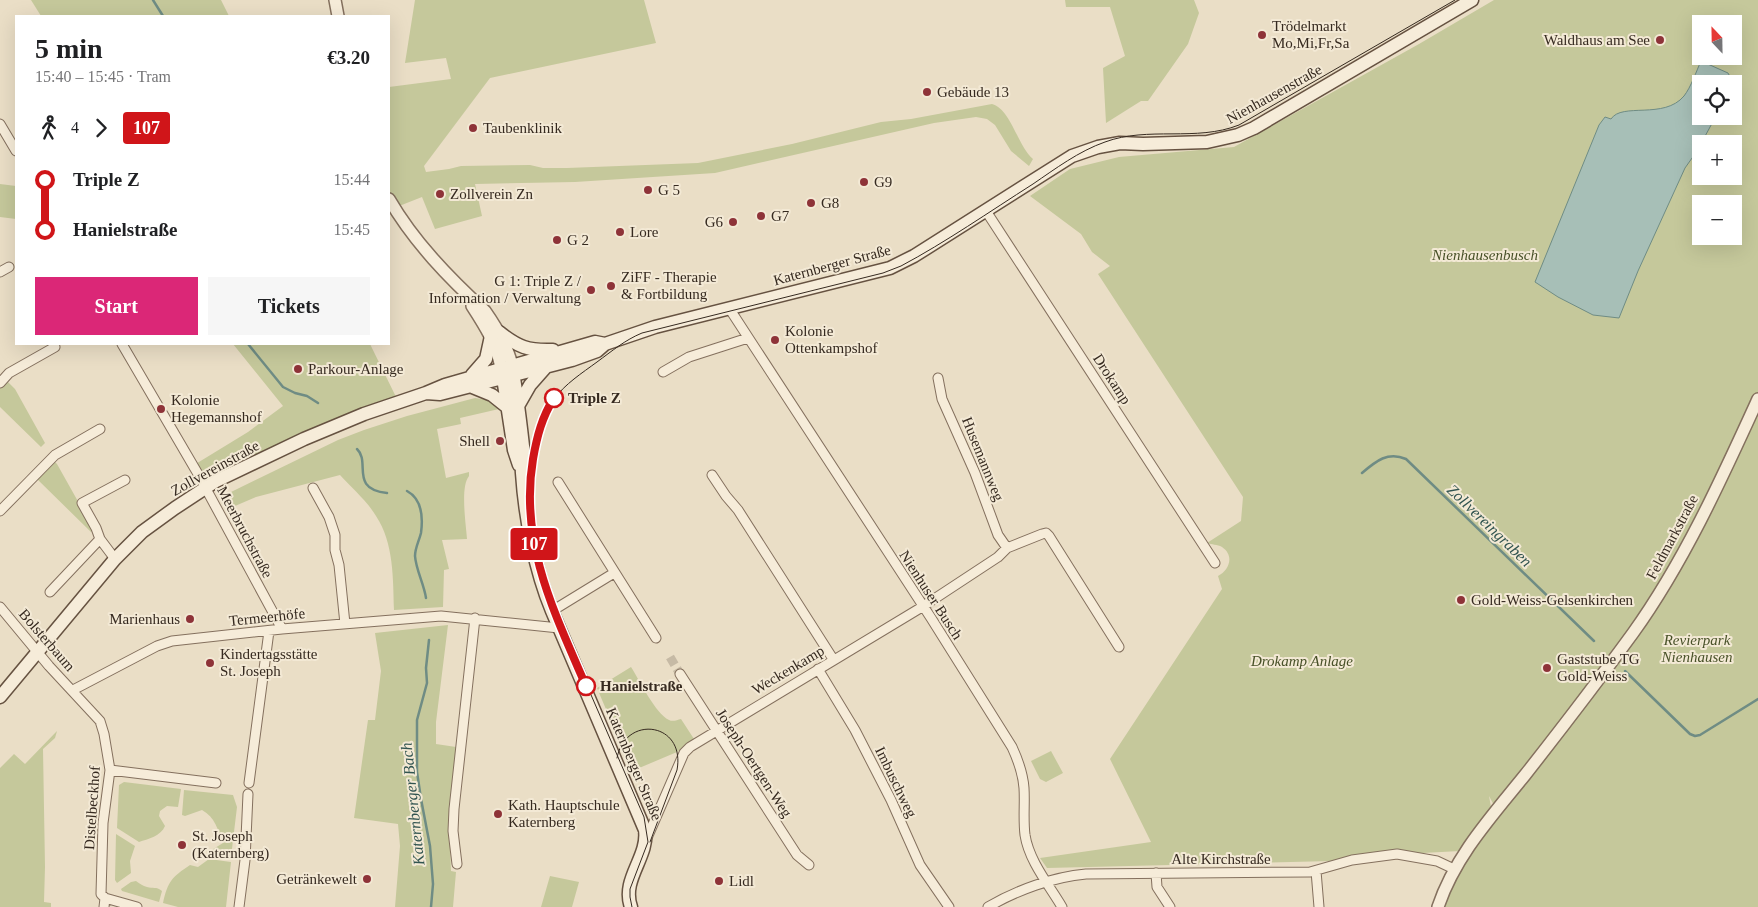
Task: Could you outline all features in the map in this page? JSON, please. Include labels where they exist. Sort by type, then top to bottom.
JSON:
[{"type":"main road","name":"Nienhausenstraße","points":[[1072,156],[1113,144],[1207,142],[1238,135],[1254,128],[1472,0]]},
{"type":"main road","name":"Katernberger Straße","points":[[508,372],[546,367],[597,351],[605,344],[655,327],[900,264],[1072,156]]},
{"type":"main road","points":[[546,367],[513,407],[470,382],[486,359],[495,334],[528,349],[568,350]]},
{"type":"main road","name":"Katernberger Straße","points":[[508,372],[595,342],[605,344]]},
{"type":"main road","name":"Katernberger Straße","points":[[508,372],[513,407],[523,448],[522,472],[536,563],[542,584],[552,612],[645,830],[646,841],[629,886],[628,898],[631,907]]},
{"type":"main road","name":"Zollvereinstraße","points":[[0,697],[115,558],[142,532],[181,503],[205,488],[327,429],[364,414],[426,394],[445,384],[470,382],[508,372]]},
{"type":"street","points":[[335,0],[338,15]]},
{"type":"street","points":[[0,124],[15,149]]},
{"type":"street","points":[[390,201],[406,226],[458,286],[485,311],[495,334],[498,353],[508,372]]},
{"type":"street","name":"Drokamp","points":[[986,211],[1215,563]]},
{"type":"street","points":[[0,272],[9,267]]},
{"type":"street","name":"Nienhuser Busch","points":[[729,308],[1000,726],[1017,757],[1024,786],[1025,835],[1033,859],[1062,907]]},
{"type":"street","points":[[663,372],[689,357],[748,338]]},
{"type":"street","name":"Meerbruchstraße","points":[[123,345],[205,488],[282,629]]},
{"type":"street","points":[[0,383],[9,373],[55,347]]},
{"type":"street","name":"Husemannweg","points":[[938,378],[942,398],[976,472],[998,535],[1007,548]]},
{"type":"street","name":"Feldmarkstraße","points":[[1438,907],[1454,869],[1490,818],[1629,638],[1659,592],[1690,538],[1758,399]]},
{"type":"street","points":[[0,510],[55,455],[100,429]]},
{"type":"street","points":[[712,475],[738,510],[833,659]]},
{"type":"street","points":[[115,558],[100,539],[82,503],[125,480]]},
{"type":"street","points":[[558,482],[656,638]]},
{"type":"street","points":[[313,488],[329,517],[335,535],[335,550],[339,565],[346,624]]},
{"type":"street","points":[[922,607],[998,557],[1007,548],[1046,533],[1119,647]]},
{"type":"street","points":[[50,592],[100,539]]},
{"type":"street","points":[[552,612],[614,573]]},
{"type":"street","name":"Bolsterbaum","points":[[0,607],[73,690]]},
{"type":"street","name":"Weckenkamp","points":[[678,767],[684,753],[690,747],[922,607]]},
{"type":"street","name":"Termeerhöfe","points":[[73,690],[157,646],[172,641],[282,629],[441,616],[559,628]]},
{"type":"street","points":[[457,864],[453,831],[454,809],[475,618]]},
{"type":"street","points":[[249,783],[269,631]]},
{"type":"street","name":"Imbuschweg","points":[[818,669],[855,730],[891,800],[920,865],[949,907]]},
{"type":"street","name":"Joseph-Oertgen-Weg","points":[[680,674],[797,855],[809,865]]},
{"type":"street","name":"Distelbeckhof","points":[[73,690],[100,721],[110,770],[103,823],[101,894],[105,902]]},
{"type":"street","name":"Katernberger Straße","points":[[646,841],[678,767]]},
{"type":"street","points":[[110,770],[216,783]]},
{"type":"street","points":[[239,907],[245,860],[248,794]]},
{"type":"street","name":"Alte Kirchstraße","points":[[988,907],[1016,893],[1048,882],[1068,876],[1086,874],[1316,871],[1352,860],[1391,854],[1408,855],[1437,861],[1454,869]]},
{"type":"street","points":[[1316,871],[1319,907]]},
{"type":"street","points":[[1156,873],[1157,887],[1170,907]]},
{"type":"street","points":[[105,902],[137,907]]},
{"type":"green space","points":[[31,0],[221,0],[228,15],[40,15]]},
{"type":"green space","points":[[415,0],[644,0],[656,43],[490,78],[424,166],[426,172],[461,166],[530,165],[543,168],[567,168],[698,163],[792,144],[881,122],[911,119],[992,104],[999,107],[1004,113],[1023,146],[1033,159],[1029,166],[1011,151],[995,125],[987,119],[976,117],[934,123],[715,173],[575,182],[475,184],[482,216],[435,229],[422,197],[390,210],[390,87],[451,79],[446,58],[405,63]]},
{"type":"green space","points":[[1065,0],[1194,0],[1199,13],[1188,44],[1148,101],[1141,101],[1106,123],[1103,68],[1125,56],[1110,7],[1066,7]]},
{"type":"green space","name":"Nienhausenbusch","points":[[1494,0],[1758,0],[1758,398],[1658,592],[1496,809],[1489,796],[1491,807],[1460,851],[1385,855],[1332,861],[1047,868],[1040,858],[1151,842],[1110,759],[1222,589],[1218,576],[1228,567],[1228,554],[1222,547],[1207,543],[1241,521],[1243,497],[1098,274],[1110,266],[1092,252],[1081,234],[1030,196],[1070,169],[1119,157],[1234,147]]},
{"type":"green space","points":[[0,184],[15,186],[15,219],[0,217]]},
{"type":"green space","points":[[234,345],[370,345],[398,401],[205,487],[194,465],[248,432],[283,406]]},
{"type":"green space","points":[[6,380],[15,389],[45,443],[41,447],[0,407],[0,385]]},
{"type":"green space","points":[[475,398],[489,400],[499,409],[460,418],[461,424],[437,429],[446,478],[469,472],[464,497],[467,539],[442,540],[449,569],[444,570],[443,607],[394,610],[391,562],[382,527],[368,505],[340,475],[256,497],[228,509],[224,501],[225,497],[231,492],[338,440],[407,416]]},
{"type":"green space","name":"Revierpark Nienhausen","points":[[1758,400],[1758,907],[1442,907],[1459,870],[1475,848],[1497,810],[1660,593]]},
{"type":"green space","points":[[53,460],[89,521],[93,530],[91,532],[36,478]]},
{"type":"green space","points":[[448,625],[436,722],[436,744],[456,747],[449,816],[451,871],[456,872],[453,907],[395,907],[400,846],[398,824],[354,818],[368,720],[375,720],[381,671],[375,633]]},
{"type":"green space","points":[[631,667],[658,711],[670,721],[681,719],[694,739],[677,752],[625,774],[630,766],[597,688]]},
{"type":"green space","points":[[57,731],[55,738],[43,749],[44,902],[51,903],[51,907],[0,907],[0,768],[14,754],[25,764]]},
{"type":"green space","points":[[1051,751],[1063,773],[1046,782],[1040,779],[1031,761]]},
{"type":"green space","points":[[124,782],[181,789],[178,807],[167,806],[160,811],[159,816],[165,826],[157,835],[139,842],[117,828],[119,785]]},
{"type":"green space","points":[[184,790],[233,795],[237,807],[231,857],[212,855],[210,851],[223,843],[210,816],[202,810],[185,816],[182,815]]},
{"type":"green space","points":[[116,834],[135,846],[130,861],[131,873],[117,883],[115,880]]},
{"type":"green space","points":[[209,859],[231,862],[226,907],[178,907],[163,903],[169,884],[175,876],[190,865],[198,867]]},
{"type":"green space","points":[[550,876],[579,882],[572,907],[541,907]]},
{"type":"green space","points":[[136,881],[149,888],[160,889],[162,891],[159,902],[122,891],[121,889]]},
{"type":"water","points":[[1699,65],[1710,65],[1729,75],[1695,75]]},
{"type":"water","points":[[1692,82],[1692,125],[1711,125],[1706,135],[1692,135],[1692,158],[1685,168],[1638,271],[1619,318],[1593,315],[1558,297],[1535,282],[1599,125],[1605,117],[1611,119],[1616,114],[1624,112],[1666,107],[1676,103],[1684,96]]},
{"type":"waterway","name":"Katernberger Bach","points":[[153,0],[162,15]]},
{"type":"waterway","name":"Katernberger Bach","points":[[249,345],[283,387],[307,396],[318,403]]},
{"type":"waterway","name":"Katernberger Bach","points":[[357,449],[361,454],[364,481],[375,490],[387,493]]},
{"type":"waterway","name":"Zollvereingraben","points":[[1362,473],[1382,458],[1394,456],[1406,459],[1594,641]]},
{"type":"waterway","name":"Katernberger Bach","points":[[407,491],[416,499],[420,509],[421,533],[415,556],[426,598]]},
{"type":"waterway","name":"Katernberger Bach","points":[[429,640],[426,668],[427,683],[417,720],[417,772],[430,846],[433,884],[431,907]]},
{"type":"waterway","name":"Zollvereingraben","points":[[1625,671],[1690,734],[1695,736],[1700,735],[1758,699]]},
{"type":"tunnel","points":[[670,657],[680,674]]},
{"type":"tram line","points":[[632,907],[630,889],[648,842],[644,817],[549,598],[534,542],[531,487],[535,448],[544,416],[563,388],[613,350],[642,333],[883,273],[901,266],[951,237],[1086,150],[1105,142],[1121,137],[1138,135],[1206,133],[1239,125],[1455,0]]},
{"type":"tram line","name":"107","points":[[554,398],[542,419],[537,435],[532,464],[530,519],[538,562],[548,598],[586,686]]},
{"type":"tram line","points":[[617,758],[622,744],[631,735],[642,730],[653,730],[664,734],[673,742],[677,754],[677,770],[650,842]]},
{"type":"place","name":"Trödelmarkt Mo,Mi,Fr,Sa","points":[[1262,35]]},
{"type":"place","name":"Waldhaus am See","points":[[1660,40]]},
{"type":"place","name":"Gebäude 13","points":[[927,92]]},
{"type":"place","name":"Taubenklinik","points":[[473,128]]},
{"type":"place","name":"G9","points":[[864,182]]},
{"type":"place","name":"G 5","points":[[648,190]]},
{"type":"place","name":"Zollverein Zn","points":[[440,194]]},
{"type":"place","name":"G8","points":[[811,203]]},
{"type":"place","name":"G7","points":[[761,216]]},
{"type":"place","name":"G6","points":[[733,222]]},
{"type":"place","name":"Lore","points":[[620,232]]},
{"type":"place","name":"G 2","points":[[557,240]]},
{"type":"place","name":"ZiFF - Therapie & Fortbildung","points":[[611,286]]},
{"type":"place","name":"G 1: Triple Z / Information / Verwaltung","points":[[591,290]]},
{"type":"place","name":"Kolonie Ottenkampshof","points":[[775,340]]},
{"type":"place","name":"Parkour-Anlage","points":[[298,369]]},
{"type":"place","name":"Triple Z","points":[[554,398]]},
{"type":"place","name":"Kolonie Hegemannshof","points":[[161,409]]},
{"type":"place","name":"Shell","points":[[500,441]]},
{"type":"place","name":"Gold-Weiss-Gelsenkirchen","points":[[1461,600]]},
{"type":"place","name":"Marienhaus","points":[[190,619]]},
{"type":"place","name":"Kindertagsstätte St. Joseph","points":[[210,663]]},
{"type":"place","name":"Gaststube TG Gold-Weiss","points":[[1547,668]]},
{"type":"place","name":"Hanielstraße","points":[[586,686]]},
{"type":"place","name":"Kath. Hauptschule Katernberg","points":[[498,814]]},
{"type":"place","name":"St. Joseph (Katernberg)","points":[[182,845]]},
{"type":"place","name":"Getränkewelt","points":[[367,879]]},
{"type":"place","name":"Lidl","points":[[719,881]]},
{"type":"park label","name":"Drokamp Anlage","points":[[1302,661]]}]
